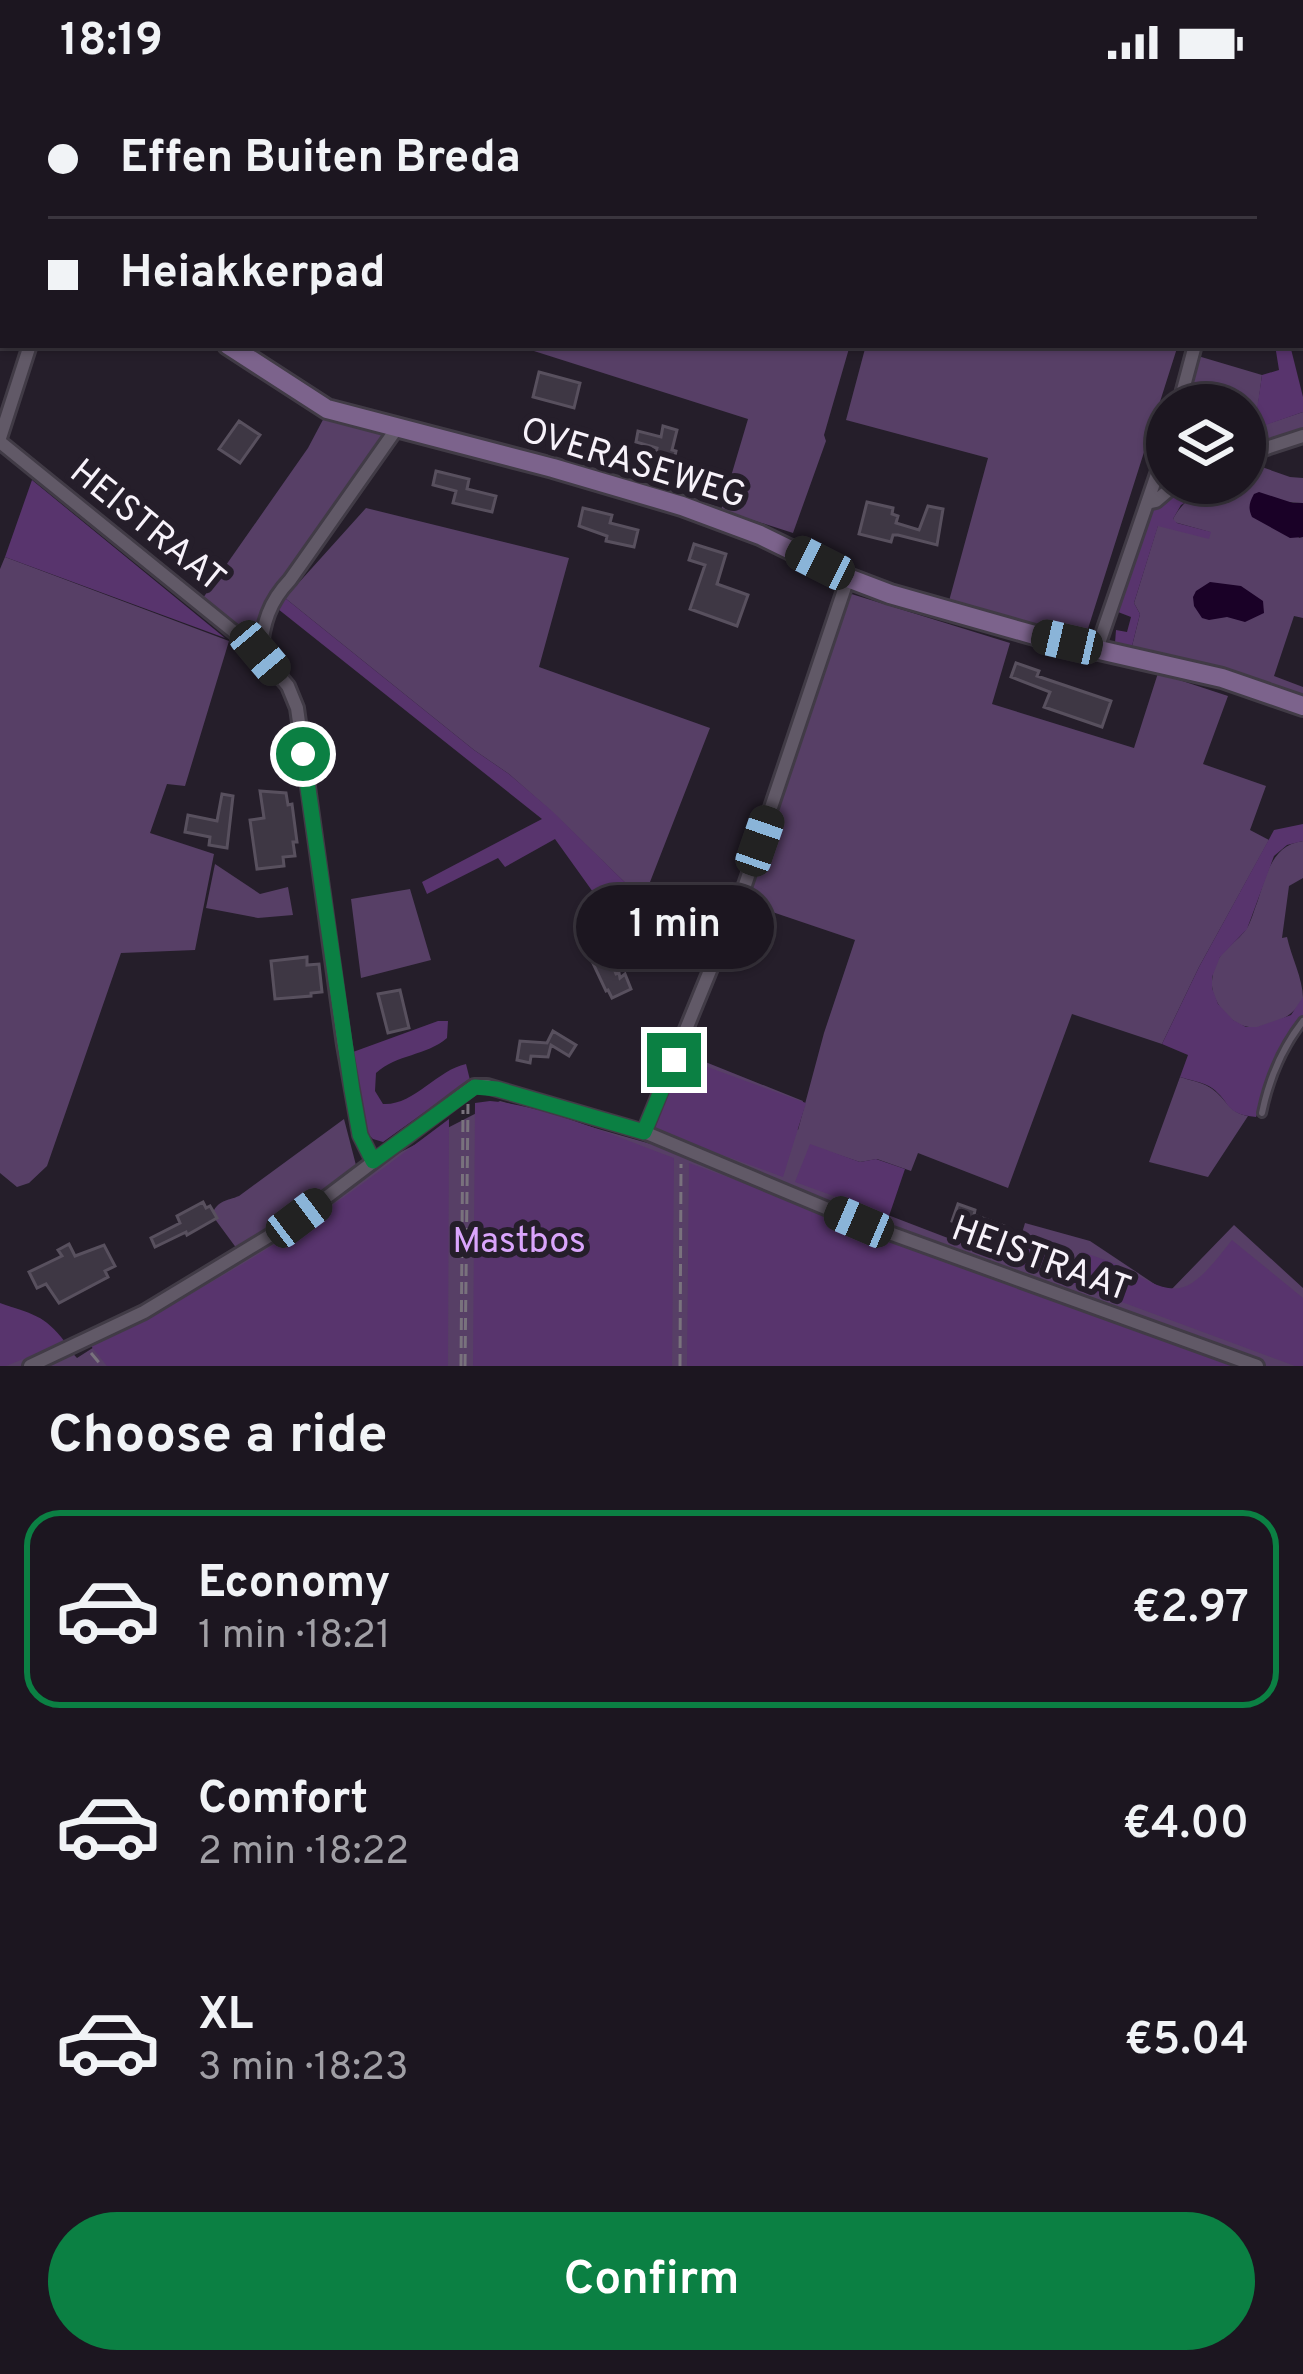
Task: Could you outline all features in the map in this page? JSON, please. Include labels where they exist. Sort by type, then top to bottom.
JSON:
[{"type":"street","points":[[0,440],[29,348]]},
{"type":"street","name":"OVERASEWEG","points":[[233,348],[328,409],[682,506],[904,598],[1222,678],[1303,706]]},
{"type":"street","points":[[1185,384],[1194,348]]},
{"type":"street","name":"HEISTRAAT","points":[[260,653],[274,597],[397,428]]},
{"type":"street","points":[[1266,448],[1303,436]]},
{"type":"street","name":"HEISTRAAT","points":[[0,440],[260,653],[288,686],[297,708],[360,1135],[373,1161]]},
{"type":"street","points":[[1097,649],[1147,504]]},
{"type":"street","points":[[644,1132],[745,885],[848,578]]},
{"type":"street","name":"HEISTRAAT","points":[[466,1092],[487,1086],[644,1132],[859,1222],[1257,1366]]},
{"type":"street","points":[[30,1366],[143,1312],[299,1218],[466,1092]]},
{"type":"lane","points":[[1262,1113],[1268,1082],[1303,1021]]},
{"type":"path","points":[[463,1366],[466,1092]]},
{"type":"path","points":[[680,1366],[681,1147]]},
{"type":"path","points":[[83,1342],[102,1366]]},
{"type":"green space","points":[[524,348],[849,348],[826,441],[793,533],[721,510],[748,419]]},
{"type":"green space","points":[[865,348],[1177,348],[1166,384],[1146,384],[1146,446],[1086,635],[949,601],[988,458],[846,420]]},
{"type":"green space","points":[[1275,348],[1291,348],[1303,412],[1266,425],[1262,375],[1279,370]]},
{"type":"green space","points":[[1198,356],[1262,375],[1261,384],[1191,384]]},
{"type":"green space","points":[[1303,412],[1303,430],[1266,441],[1266,424]]},
{"type":"green space","points":[[326,414],[386,432],[262,610],[257,647],[203,598],[308,448]]},
{"type":"green space","points":[[1266,468],[1303,478],[1303,503],[1286,502],[1299,538],[1303,537],[1303,618],[1294,616],[1274,676],[1303,687],[1303,697],[1132,646],[1140,614],[1134,603],[1158,525],[1210,532],[1174,522],[1184,504],[1266,504]]},
{"type":"green space","points":[[32,480],[225,638],[5,557]]},
{"type":"green space","points":[[1160,504],[1183,504],[1173,519],[1177,523],[1211,532],[1209,539],[1158,526],[1134,603],[1140,614],[1132,646],[1115,643],[1116,630],[1127,632],[1131,617],[1118,612],[1150,512]]},
{"type":"green space","points":[[366,508],[569,558],[539,667],[710,728],[643,900],[509,774],[285,598]]},
{"type":"green space","points":[[5,557],[229,641],[185,786],[167,784],[150,833],[214,854],[195,950],[121,953],[47,1166],[29,1183],[17,1187],[0,1173],[0,569]]},
{"type":"green space","name":"Mastbos","points":[[845,592],[1010,643],[992,704],[1134,748],[1158,673],[1228,696],[1203,764],[1266,786],[1250,830],[1269,840],[1162,1044],[1072,1014],[1008,1188],[918,1153],[911,1171],[877,1159],[860,1162],[812,1146],[867,1207],[1013,1263],[1025,1223],[1090,1241],[1168,1293],[1234,1225],[1303,1288],[1303,1366],[0,1366],[0,1307],[41,1319],[77,1358],[391,1157],[500,1101],[651,1144],[678,1051],[803,1101],[798,1130],[855,940],[743,902]]},
{"type":"green space","points":[[285,598],[509,774],[643,900],[608,913],[555,839],[505,867],[498,858],[427,894],[422,882],[542,819],[278,609]]},
{"type":"green space","points":[[1303,824],[1303,841],[1287,845],[1274,856],[1247,929],[1220,957],[1212,977],[1218,1004],[1246,1027],[1291,1015],[1303,997],[1303,1023],[1272,1075],[1256,1117],[1233,1110],[1209,1086],[1180,1077],[1188,1055],[1162,1044],[1274,830]]},
{"type":"green space","points":[[1303,841],[1303,878],[1289,886],[1282,938],[1287,937],[1303,998],[1295,1010],[1272,1024],[1242,1025],[1218,1003],[1212,988],[1214,971],[1248,925],[1277,856]]},
{"type":"green space","points":[[215,864],[260,894],[288,887],[293,915],[258,918],[206,908]]},
{"type":"green space","points":[[410,889],[431,960],[361,978],[351,899]]},
{"type":"green space","points":[[448,1021],[447,1038],[384,1067],[376,1073],[375,1091],[383,1104],[394,1103],[466,1064],[471,1084],[383,1142],[373,1139],[368,1134],[353,1052]]},
{"type":"green space","points":[[683,1058],[806,1103],[783,1177],[654,1130]]},
{"type":"green space","points":[[1180,1077],[1209,1087],[1248,1116],[1208,1177],[1149,1162]]},
{"type":"green space","name":"Mastbos","points":[[490,1101],[559,1116],[674,1158],[672,1366],[473,1366],[475,1103]]},
{"type":"green space","points":[[344,1119],[357,1169],[237,1249],[212,1215],[217,1206],[239,1196]]},
{"type":"green space","points":[[449,1119],[448,1366],[107,1366],[91,1346],[267,1249]]},
{"type":"green space","points":[[810,1144],[860,1162],[876,1159],[905,1169],[889,1216],[795,1182]]},
{"type":"green space","points":[[689,1163],[1241,1366],[687,1366]]},
{"type":"green space","points":[[1023,1235],[1070,1250],[1062,1280],[1015,1263]]},
{"type":"green space","points":[[1232,1240],[1303,1298],[1303,1366],[1073,1284],[1083,1252],[1155,1284],[1183,1287],[1203,1274]]},
{"type":"green space","points":[[0,1303],[43,1320],[65,1342],[0,1366]]},
{"type":"shaded area","points":[[1266,494],[1303,503],[1303,537],[1290,538],[1252,517],[1250,504],[1266,504]]},
{"type":"shaded area","points":[[1210,582],[1241,586],[1263,601],[1264,613],[1245,622],[1202,618],[1193,597]]},
{"type":"building","points":[[539,372],[580,383],[574,408],[533,397]]},
{"type":"building","points":[[239,421],[260,435],[240,463],[219,449]]},
{"type":"building","points":[[663,426],[677,430],[673,464],[654,460],[657,448],[636,442],[638,431],[661,437]]},
{"type":"building","points":[[436,471],[469,479],[467,489],[496,496],[492,512],[453,503],[456,491],[433,485]]},
{"type":"building","points":[[867,502],[893,508],[896,523],[919,530],[928,506],[943,509],[937,545],[898,535],[891,542],[859,534]]},
{"type":"building","points":[[583,508],[612,515],[610,523],[638,530],[634,547],[606,541],[607,536],[579,526]]},
{"type":"building","points":[[694,544],[726,554],[717,584],[748,595],[737,626],[690,609],[705,565],[689,560]]},
{"type":"building","points":[[1016,663],[1039,671],[1037,676],[1111,701],[1102,727],[1044,707],[1050,692],[1011,677]]},
{"type":"building","points":[[260,791],[286,793],[288,805],[292,804],[297,842],[293,842],[295,856],[283,857],[284,866],[257,869],[250,820],[264,818]]},
{"type":"building","points":[[222,794],[233,796],[227,848],[209,845],[210,837],[185,832],[188,815],[217,821]]},
{"type":"building","points":[[606,949],[616,974],[620,978],[625,974],[631,989],[612,998],[590,957]]},
{"type":"building","points":[[307,957],[307,965],[319,964],[322,992],[275,999],[271,961]]},
{"type":"building","points":[[400,990],[409,1028],[388,1033],[378,994]]},
{"type":"building","points":[[553,1031],[576,1045],[569,1056],[551,1045],[548,1057],[531,1056],[530,1063],[517,1060],[520,1041],[547,1043]]},
{"type":"building","points":[[203,1202],[217,1218],[155,1247],[151,1238],[180,1223],[177,1216]]},
{"type":"building","points":[[958,1204],[1004,1226],[996,1246],[965,1234],[968,1227],[952,1221]]},
{"type":"building","points":[[69,1244],[75,1256],[104,1245],[115,1266],[105,1271],[108,1277],[59,1303],[46,1284],[37,1288],[29,1272],[62,1256],[58,1250]]},
{"type":"route","points":[[303,754],[352,1090],[360,1135],[373,1161],[475,1087],[487,1086],[644,1132],[674,1060]]}]
